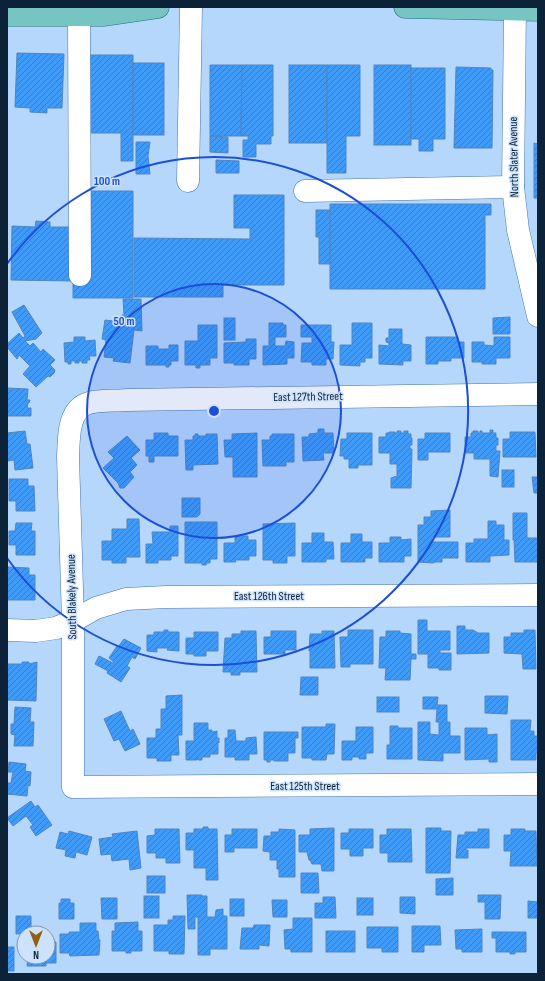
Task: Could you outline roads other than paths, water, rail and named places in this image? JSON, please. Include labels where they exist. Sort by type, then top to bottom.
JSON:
[{"type":"main road","points":[[7,15],[103,15],[158,7]]},
{"type":"main road","points":[[405,7],[538,10]]},
{"type":"street","points":[[188,181],[191,7]]},
{"type":"street","name":"North Slater Avenue","points":[[515,9],[513,187],[518,230],[536,310]]},
{"type":"street","points":[[79,15],[80,275]]},
{"type":"street","points":[[305,191],[513,187]]},
{"type":"street","name":"East 127th Street","points":[[80,408],[89,403],[127,400],[538,394]]},
{"type":"street","name":"South Blakely Avenue","points":[[73,787],[73,621],[68,457],[73,418],[80,408]]},
{"type":"street","name":"East 126th Street","points":[[7,630],[36,631],[56,628],[73,621],[96,608],[126,599],[174,597],[538,595]]},
{"type":"street","name":"East 125th Street","points":[[73,787],[538,784]]}]
